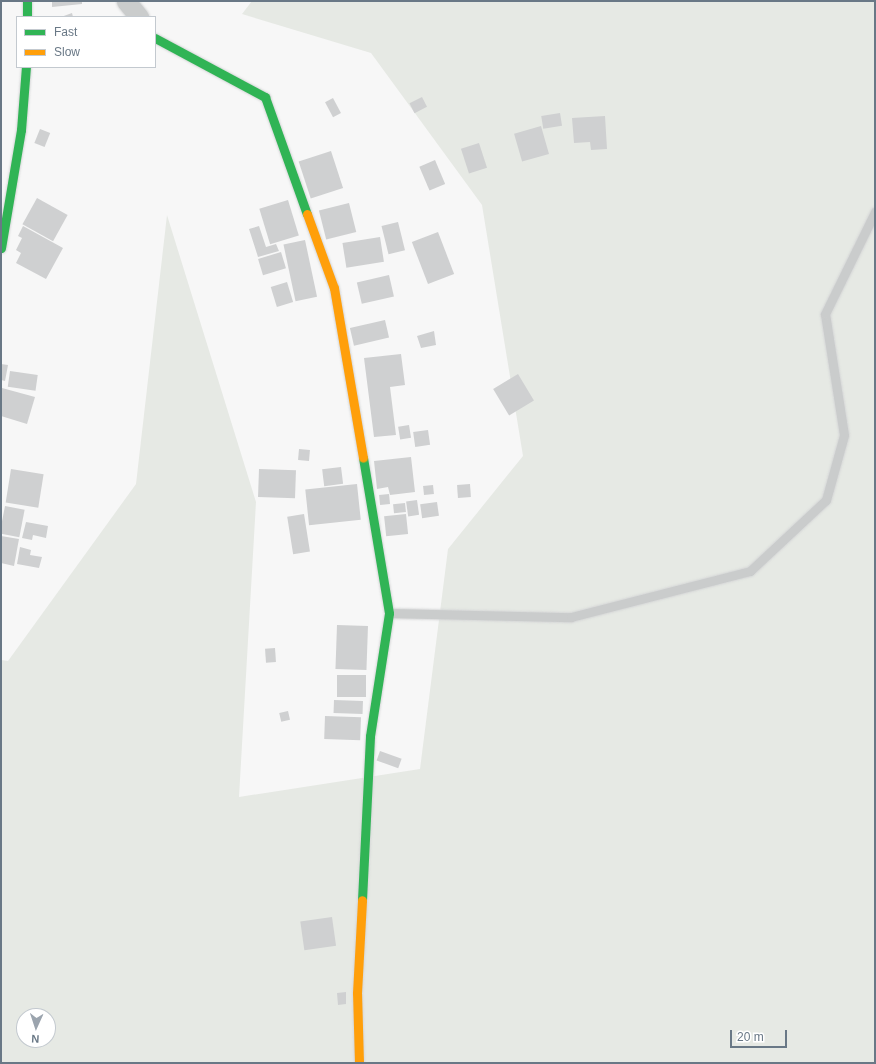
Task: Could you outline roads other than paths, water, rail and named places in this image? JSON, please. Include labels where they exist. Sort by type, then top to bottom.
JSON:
[{"type":"street","points":[[27,1],[27,16]]},
{"type":"street","points":[[126,1],[138,16]]},
{"type":"street","points":[[156,39],[265,97],[334,288],[389,613],[370,736],[357,993],[359,1063]]},
{"type":"street","points":[[1,248],[21,130],[26,68]]},
{"type":"lane","points":[[389,613],[571,617],[750,571],[826,500],[844,434],[825,314],[875,212]]}]
